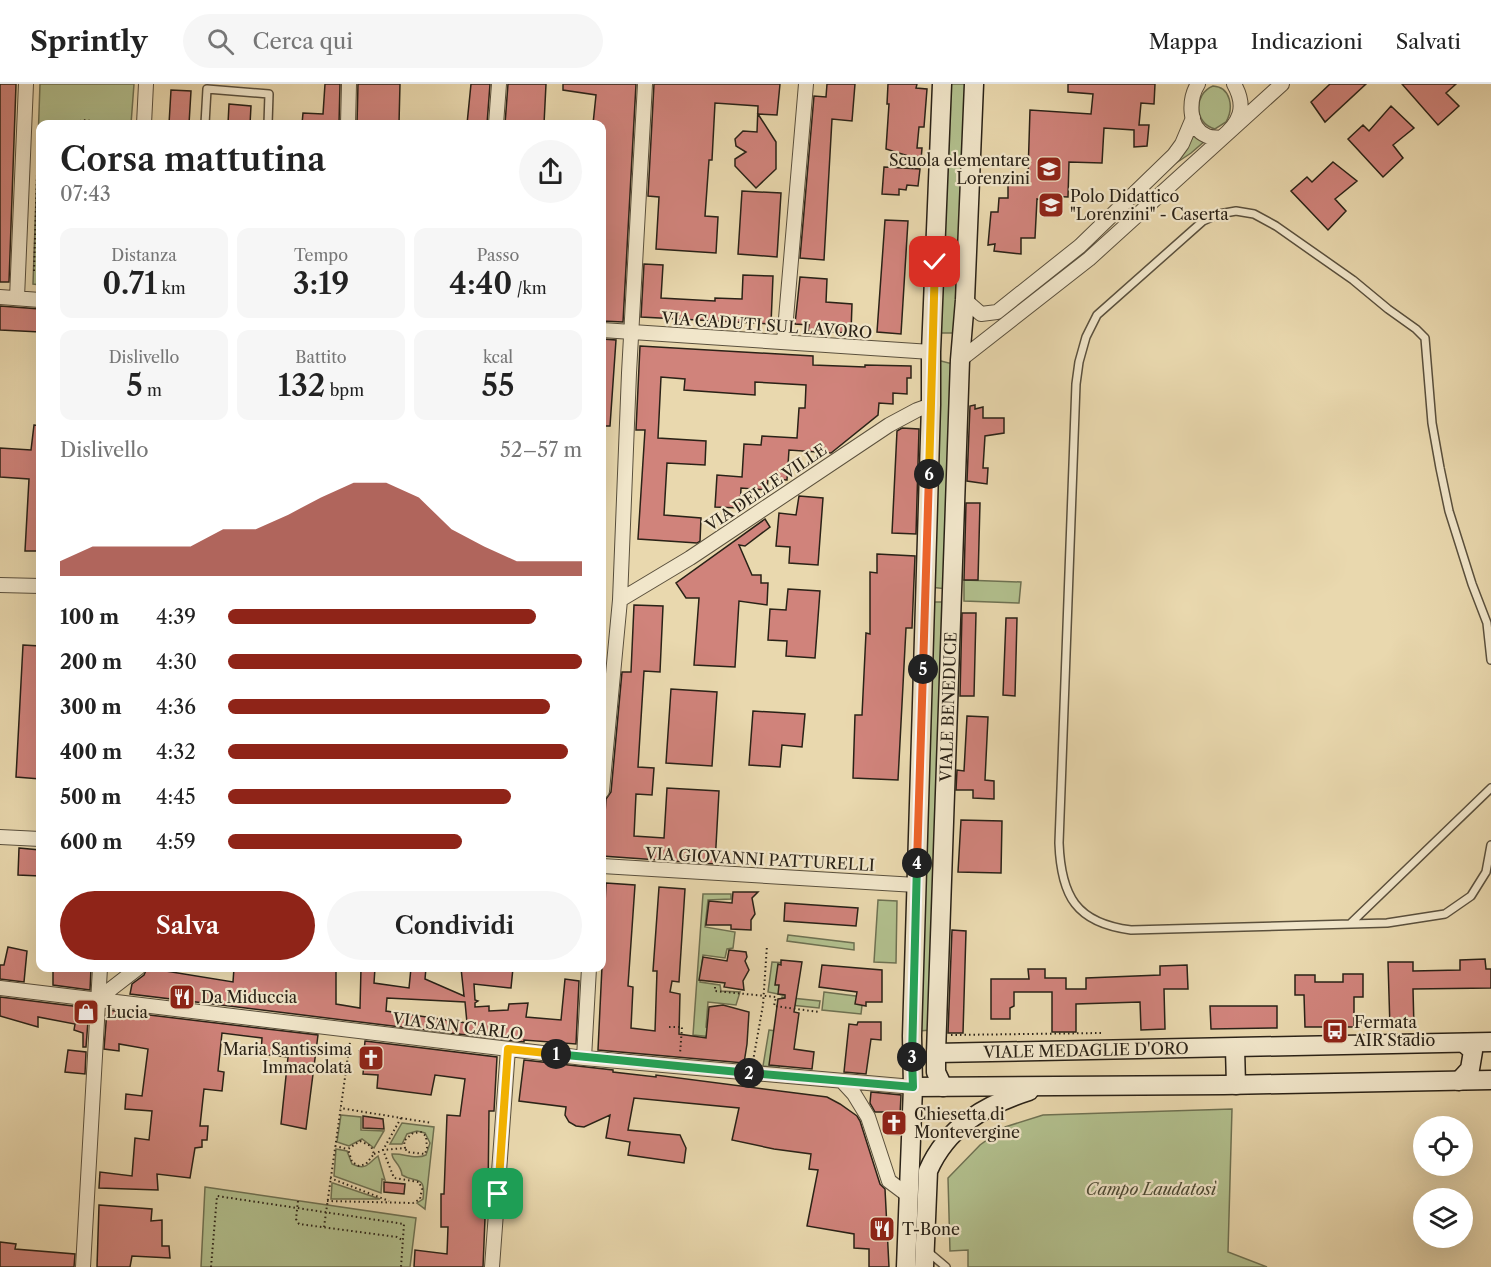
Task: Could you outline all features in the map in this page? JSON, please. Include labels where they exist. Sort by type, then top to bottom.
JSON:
[{"type":"street","points":[[18,295],[26,84]]},
{"type":"street","points":[[144,120],[146,84]]},
{"type":"street","points":[[348,120],[349,84]]},
{"type":"street","points":[[496,120],[499,84]]},
{"type":"street","points":[[606,749],[620,600],[631,332],[645,84]]},
{"type":"street","points":[[784,342],[806,84]]},
{"type":"street","name":"VIALE BENEDUCE","points":[[906,1267],[913,1087],[912,1036],[931,352],[942,84]]},
{"type":"street","name":"VIALE BENEDUCE","points":[[943,1087],[936,1072],[936,1045],[960,360],[965,300],[974,84]]},
{"type":"street","points":[[1198,84],[1191,103],[1196,127],[1205,136],[1221,138],[1235,127],[1239,117],[1240,85]]},
{"type":"street","points":[[931,352],[960,360],[1089,259],[1282,84]]},
{"type":"street","points":[[965,300],[981,314],[997,312],[1080,246],[1174,154],[1182,144],[1193,118]]},
{"type":"street","points":[[0,297],[36,293]]},
{"type":"street","points":[[18,295],[36,299]]},
{"type":"street","name":"VIA CADUTI SUL LAVORO","points":[[606,330],[931,352]]},
{"type":"street","name":"VIA DELLE VILLE","points":[[620,600],[690,558],[889,425],[931,405]]},
{"type":"street","points":[[0,585],[36,586]]},
{"type":"street","points":[[925,592],[952,593]]},
{"type":"street","points":[[0,837],[36,839]]},
{"type":"street","name":"VIA GIOVANNI PATTURELLI","points":[[606,866],[916,885]]},
{"type":"street","points":[[82,1267],[100,972]]},
{"type":"street","points":[[98,999],[133,972]]},
{"type":"street","points":[[585,1058],[589,972]]},
{"type":"street","name":"VIA SAN CARLO","points":[[0,988],[585,1058],[913,1087]]},
{"type":"street","name":"VIALE MEDAGLIE D'ORO","points":[[912,1036],[936,1045],[1082,1049],[1491,1042]]},
{"type":"street","points":[[1458,1081],[1470,1069],[1473,1051],[1464,1043]]},
{"type":"street","points":[[936,1045],[921,1063],[913,1087],[1236,1085],[1491,1080]]},
{"type":"street","points":[[1235,1048],[1236,1085]]},
{"type":"street","points":[[492,1267],[508,1049]]},
{"type":"street","points":[[842,1081],[854,1094],[868,1117],[889,1181],[909,1196]]},
{"type":"street","points":[[924,1258],[928,1171],[942,1145],[957,1128],[988,1106],[1045,1086]]},
{"type":"lane","points":[[205,120],[207,89],[268,94],[268,120]]},
{"type":"lane","points":[[1491,660],[1487,623],[1465,563],[1442,479],[1432,423],[1425,338],[1416,328],[1388,309],[1353,280],[1276,226],[1254,214],[1236,211],[1219,214],[1203,221],[1097,315],[1086,337],[1078,362],[1059,843],[1060,867],[1066,888],[1078,908],[1093,920],[1110,927],[1131,930],[1398,921],[1445,914],[1471,896],[1486,872],[1491,845]]},
{"type":"lane","points":[[1351,923],[1491,788]]},
{"type":"lane","points":[[924,1258],[946,1267]]},
{"type":"path","points":[[34,271],[36,210]]},
{"type":"path","points":[[751,1073],[763,1005],[767,945]]},
{"type":"path","points":[[715,987],[715,990],[776,997],[774,1006],[819,1012]]},
{"type":"path","points":[[669,1027],[682,1027],[679,1066]]},
{"type":"path","points":[[324,1227],[351,1030]]},
{"type":"path","points":[[340,1108],[432,1123]]},
{"type":"path","points":[[383,1150],[401,1118]]},
{"type":"path","points":[[421,1132],[426,1136],[427,1148],[424,1154],[407,1152],[405,1148],[404,1142],[413,1133],[421,1132]]},
{"type":"path","points":[[335,1146],[348,1149],[360,1141],[371,1146],[374,1154]]},
{"type":"path","points":[[348,1149],[352,1162],[359,1166],[366,1164],[374,1154],[383,1150],[405,1148]]},
{"type":"path","points":[[327,1201],[413,1203],[420,1199],[422,1189],[419,1182],[394,1178],[383,1150]]},
{"type":"path","points":[[330,1178],[392,1202]]},
{"type":"path","points":[[211,1267],[217,1196],[404,1224],[401,1267]]},
{"type":"path","points":[[298,1201],[296,1219],[299,1224],[397,1237],[403,1242]]},
{"type":"green space","points":[[40,84],[134,84],[131,120],[39,120]]},
{"type":"green space","points":[[947,84],[968,84],[957,333],[940,333]]},
{"type":"green space","points":[[1213,86],[1224,90],[1230,105],[1226,122],[1215,129],[1203,121],[1199,109],[1202,95]]},
{"type":"green space","points":[[1195,133],[1206,140],[1173,165],[1184,153]]},
{"type":"green space","points":[[36,198],[36,284],[33,284]]},
{"type":"green space","points":[[937,360],[953,364],[947,589],[930,587]]},
{"type":"green space","points":[[964,580],[1021,582],[1019,603],[964,601]]},
{"type":"green space","points":[[930,602],[947,602],[932,1030],[918,1031]]},
{"type":"green space","points":[[703,894],[731,894],[731,899],[708,900],[705,927],[735,932],[733,948],[727,949],[725,958],[703,955],[700,982],[720,985],[721,991],[740,992],[736,1005],[708,1002],[706,1027],[724,1030],[723,1038],[693,1035]]},
{"type":"green space","points":[[878,900],[897,901],[896,963],[874,962]]},
{"type":"green space","points":[[788,935],[854,943],[854,950],[787,941]]},
{"type":"green space","points":[[772,962],[788,963],[783,995],[768,992]]},
{"type":"green space","points":[[824,992],[863,997],[861,1014],[822,1010]]},
{"type":"green space","points":[[782,997],[820,1001],[819,1008],[781,1004]]},
{"type":"green space","points":[[769,1030],[783,1032],[779,1068],[763,1066]]},
{"type":"green space","name":"Campo Laudatosì","points":[[1232,1109],[1228,1252],[1267,1267],[968,1267],[968,1250],[950,1251],[948,1178],[980,1145],[1005,1127],[1043,1115]]},
{"type":"green space","points":[[341,1115],[361,1117],[361,1130],[384,1131],[374,1148],[362,1139],[349,1146],[337,1142]]},
{"type":"green space","points":[[402,1123],[434,1127],[425,1209],[417,1203],[423,1199],[423,1186],[419,1181],[402,1175],[392,1154],[414,1157],[426,1155],[430,1143],[425,1133],[417,1131],[407,1134],[402,1144],[390,1144]]},
{"type":"green space","points":[[336,1149],[347,1151],[352,1164],[361,1167],[378,1156],[385,1180],[382,1179],[381,1193],[334,1176]]},
{"type":"green space","points":[[333,1183],[380,1199],[331,1199]]},
{"type":"green space","points":[[205,1187],[416,1218],[410,1267],[201,1267]]},
{"type":"building","points":[[0,84],[16,84],[9,282],[0,282]]},
{"type":"building","points":[[325,84],[340,84],[339,120],[302,120],[303,113],[323,114]]},
{"type":"building","points":[[358,84],[400,84],[399,120],[357,120]]},
{"type":"building","points":[[471,84],[490,84],[487,120],[467,120]]},
{"type":"building","points":[[508,84],[546,84],[544,120],[505,120]]},
{"type":"building","points":[[563,84],[636,84],[623,322],[606,321],[606,120],[593,120],[596,95],[563,90]]},
{"type":"building","points":[[654,84],[780,84],[777,115],[758,114],[776,142],[776,169],[756,188],[735,166],[735,159],[746,152],[736,146],[735,139],[743,131],[757,132],[758,106],[715,103],[712,160],[709,160],[705,216],[718,217],[716,253],[656,249],[659,197],[648,196]]},
{"type":"building","points":[[827,84],[855,84],[852,121],[832,119],[824,260],[800,258],[814,96],[826,97]]},
{"type":"building","points":[[888,84],[917,84],[916,88],[927,89],[924,127],[919,127],[917,148],[922,148],[921,160],[886,149]]},
{"type":"building","name":"Scuola elementare Lorenzini","points":[[1068,84],[1155,84],[1154,104],[1141,103],[1139,125],[1149,125],[1147,146],[1134,147],[1134,130],[1104,128],[1102,163],[1069,162],[1068,197],[1047,196],[1047,201],[1037,199],[1035,238],[1021,238],[1021,254],[994,251],[995,244],[988,245],[991,212],[998,212],[999,198],[1008,198],[1008,186],[1020,174],[1028,174],[1030,110],[1091,114],[1093,94],[1068,92]]},
{"type":"building","points":[[1330,84],[1366,84],[1325,122],[1311,102]]},
{"type":"building","points":[[1402,84],[1456,84],[1446,93],[1459,106],[1438,125]]},
{"type":"building","points":[[171,90],[191,91],[189,120],[169,120]]},
{"type":"building","points":[[229,104],[251,106],[250,120],[228,120]]},
{"type":"building","points":[[1391,106],[1414,128],[1393,145],[1403,158],[1383,177],[1348,139],[1363,125],[1369,131]]},
{"type":"building","points":[[1333,162],[1357,181],[1335,199],[1346,211],[1328,230],[1291,191],[1307,177],[1312,182]]},
{"type":"building","points":[[884,167],[920,169],[918,186],[907,185],[906,190],[899,189],[899,195],[882,194]]},
{"type":"building","points":[[742,191],[781,193],[777,257],[738,254]]},
{"type":"building","points":[[885,220],[908,221],[901,334],[877,332]]},
{"type":"building","points":[[644,264],[663,265],[661,298],[715,301],[715,298],[742,299],[743,275],[773,276],[771,324],[641,317]]},
{"type":"building","points":[[800,277],[827,279],[826,302],[852,304],[851,333],[808,331],[809,325],[795,324]]},
{"type":"building","points":[[0,306],[36,309],[36,332],[0,330]]},
{"type":"building","points":[[606,339],[616,340],[610,426],[606,426]]},
{"type":"building","points":[[640,346],[813,356],[813,365],[911,366],[911,378],[907,378],[907,394],[893,393],[893,404],[879,403],[878,415],[831,453],[789,450],[787,480],[768,479],[767,490],[741,488],[740,508],[715,507],[717,475],[742,477],[744,444],[761,445],[762,436],[797,438],[799,408],[805,408],[806,385],[755,382],[755,395],[684,390],[685,379],[661,377],[658,438],[706,441],[705,465],[667,463],[664,515],[701,518],[700,541],[697,543],[638,539],[645,430],[636,430]]},
{"type":"building","points":[[975,405],[975,409],[983,407],[983,418],[1004,418],[1004,433],[985,436],[983,468],[988,468],[987,484],[967,481],[970,406]]},
{"type":"building","points":[[34,425],[36,425],[36,551],[25,551],[29,479],[0,477],[0,448],[31,450]]},
{"type":"building","points":[[902,428],[919,429],[916,534],[892,533],[897,431]]},
{"type":"building","points":[[799,496],[823,498],[818,565],[789,563],[790,547],[776,546],[779,513],[796,515]]},
{"type":"building","points":[[966,503],[980,503],[978,580],[964,580]]},
{"type":"building","points":[[765,519],[770,527],[745,546],[739,545],[752,575],[761,575],[761,583],[768,583],[767,605],[739,601],[735,667],[694,665],[699,598],[686,598],[676,583]]},
{"type":"building","points":[[877,554],[915,556],[912,628],[906,628],[898,780],[853,778],[855,715],[862,715],[866,633],[870,634],[870,572],[877,573]]},
{"type":"building","points":[[788,589],[820,591],[815,658],[786,656],[787,641],[768,640],[770,609],[786,610]]},
{"type":"building","points":[[634,605],[663,606],[660,672],[644,671],[638,767],[654,768],[652,795],[636,794],[634,836],[664,838],[667,788],[719,791],[715,864],[606,856],[606,799],[611,792],[622,672],[631,672]]},
{"type":"building","points":[[962,613],[976,613],[974,696],[960,696]]},
{"type":"building","points":[[1006,618],[1017,618],[1015,696],[1003,695]]},
{"type":"building","points":[[23,645],[36,646],[36,779],[16,777]]},
{"type":"building","points":[[671,689],[717,692],[712,766],[666,763]]},
{"type":"building","points":[[753,711],[805,714],[802,747],[782,745],[780,767],[749,765]]},
{"type":"building","points":[[967,716],[988,717],[985,780],[994,781],[994,799],[973,798],[973,790],[956,790],[957,770],[964,771]]},
{"type":"building","points":[[961,820],[1002,821],[1001,873],[958,872]]},
{"type":"building","points":[[19,848],[36,850],[36,876],[18,875]]},
{"type":"building","points":[[606,883],[635,885],[628,986],[633,987],[631,1028],[655,1031],[657,971],[653,971],[659,887],[685,889],[679,982],[672,981],[670,992],[680,994],[679,1034],[706,1038],[709,1007],[723,1005],[749,1012],[744,1063],[598,1050],[602,972],[606,972]]},
{"type":"building","points":[[733,892],[758,892],[752,898],[755,914],[751,920],[751,930],[731,929],[731,925],[706,925],[709,901],[732,903]]},
{"type":"building","points":[[785,903],[858,908],[856,926],[784,921]]},
{"type":"building","points":[[952,930],[966,931],[963,1033],[948,1033]]},
{"type":"building","points":[[8,947],[27,951],[24,982],[0,979],[0,965],[4,965]]},
{"type":"building","points":[[729,950],[746,952],[745,961],[749,970],[743,981],[744,990],[724,987],[725,983],[699,980],[703,957],[727,961]]},
{"type":"building","points":[[1485,959],[1486,969],[1491,969],[1491,988],[1413,989],[1414,1028],[1390,1028],[1388,962],[1413,962],[1413,971],[1460,970],[1460,960]]},
{"type":"building","points":[[781,960],[802,962],[794,1012],[799,1013],[794,1049],[814,1052],[812,1069],[769,1065],[778,999],[785,998],[785,995],[778,994],[779,985],[775,985],[778,964],[781,965]]},
{"type":"building","points":[[822,965],[882,970],[882,1002],[866,1002],[866,1006],[855,1004],[857,992],[819,987]]},
{"type":"building","points":[[1187,965],[1188,989],[1164,989],[1165,1029],[1141,1030],[1140,1002],[1076,1004],[1076,1032],[1052,1032],[1052,992],[1014,992],[1014,1006],[1010,1008],[1010,1019],[991,1019],[991,979],[1029,979],[1028,969],[1045,969],[1045,978],[1066,978],[1066,989],[1086,989],[1086,978],[1160,975],[1160,966]]},
{"type":"building","points":[[53,972],[91,972],[90,990],[53,985]]},
{"type":"building","points":[[145,972],[172,972],[233,982],[234,972],[336,972],[336,1004],[360,1008],[361,972],[375,972],[374,983],[409,988],[411,972],[426,972],[425,979],[464,996],[461,972],[513,972],[511,988],[474,984],[475,1000],[478,1001],[475,1007],[489,1006],[489,1011],[508,1010],[509,1004],[528,1003],[526,1017],[561,1020],[565,979],[579,981],[576,1044],[524,1040],[524,1042],[130,994],[132,984]],"holes":[[[387,998],[465,1002],[467,1023],[386,1011]]]},
{"type":"building","points":[[1343,974],[1363,974],[1363,997],[1354,997],[1354,1027],[1305,1027],[1304,995],[1295,995],[1295,975],[1315,975],[1315,982],[1343,982]]},
{"type":"building","points":[[0,997],[89,1008],[86,1047],[83,1047],[83,1033],[74,1030],[75,1024],[38,1017],[38,1027],[0,1016]]},
{"type":"building","points":[[1210,1006],[1277,1006],[1277,1028],[1211,1029]]},
{"type":"building","points":[[107,1010],[318,1035],[306,1129],[281,1124],[288,1057],[261,1054],[262,1038],[222,1033],[218,1071],[224,1072],[222,1091],[204,1089],[200,1126],[208,1126],[207,1140],[202,1140],[202,1147],[195,1148],[190,1178],[157,1174],[158,1190],[99,1188],[100,1172],[132,1176],[135,1138],[149,1140],[152,1111],[125,1109],[126,1094],[142,1096],[148,1049],[119,1044],[119,1051],[104,1049]]},
{"type":"building","points":[[858,1022],[881,1022],[881,1040],[871,1039],[866,1074],[844,1072],[849,1024],[857,1025]]},
{"type":"building","points":[[365,1041],[497,1057],[494,1111],[489,1111],[488,1194],[486,1194],[483,1267],[414,1267],[415,1250],[447,1254],[448,1227],[441,1227],[441,1194],[444,1194],[447,1115],[460,1116],[465,1079],[435,1075],[431,1095],[377,1088],[378,1075],[363,1074],[364,1064],[359,1063],[359,1051],[364,1052]]},
{"type":"building","points":[[68,1050],[86,1052],[85,1074],[65,1072]]},
{"type":"building","points":[[524,1060],[827,1097],[840,1104],[857,1116],[860,1121],[880,1184],[885,1189],[889,1267],[869,1267],[869,1249],[854,1248],[854,1234],[807,1226],[818,1170],[809,1169],[811,1154],[732,1140],[739,1108],[634,1098],[628,1130],[680,1135],[686,1148],[684,1163],[628,1155],[630,1142],[606,1138],[610,1115],[584,1127],[576,1126],[569,1122],[565,1115],[566,1107],[519,1101]]},
{"type":"building","name":"Chiesetta di Montevergine","points":[[871,1092],[901,1095],[899,1135],[888,1134],[887,1112],[875,1112],[870,1103]]},
{"type":"building","points":[[363,1116],[383,1119],[384,1129],[363,1128]]},
{"type":"building","points":[[384,1182],[405,1184],[404,1194],[384,1192]]},
{"type":"building","points":[[99,1205],[152,1209],[151,1221],[162,1220],[162,1246],[169,1246],[170,1258],[132,1256],[130,1267],[97,1267]]},
{"type":"building","points":[[0,1242],[16,1244],[15,1249],[75,1254],[74,1267],[0,1267]]},
{"type":"place","name":"Scuola elementare Lorenzini","points":[[1049,169]]},
{"type":"place","name":"Polo Didattico \"Lorenzini\" - Caserta","points":[[1051,205]]},
{"type":"place","name":"Da Miduccia","points":[[182,997]]},
{"type":"place","name":"Lucia","points":[[86,1012]]},
{"type":"place","name":"Fermata AIR Stadio","points":[[1335,1031]]},
{"type":"place","name":"Maria Santissima Immacolata","points":[[371,1058]]},
{"type":"place","name":"Chiesetta di Montevergine","points":[[894,1123]]},
{"type":"place","name":"T-Bone","points":[[882,1229]]},
{"type":"route","points":[[498,1194],[508,1049],[913,1087],[912,1036],[935,262]]}]
